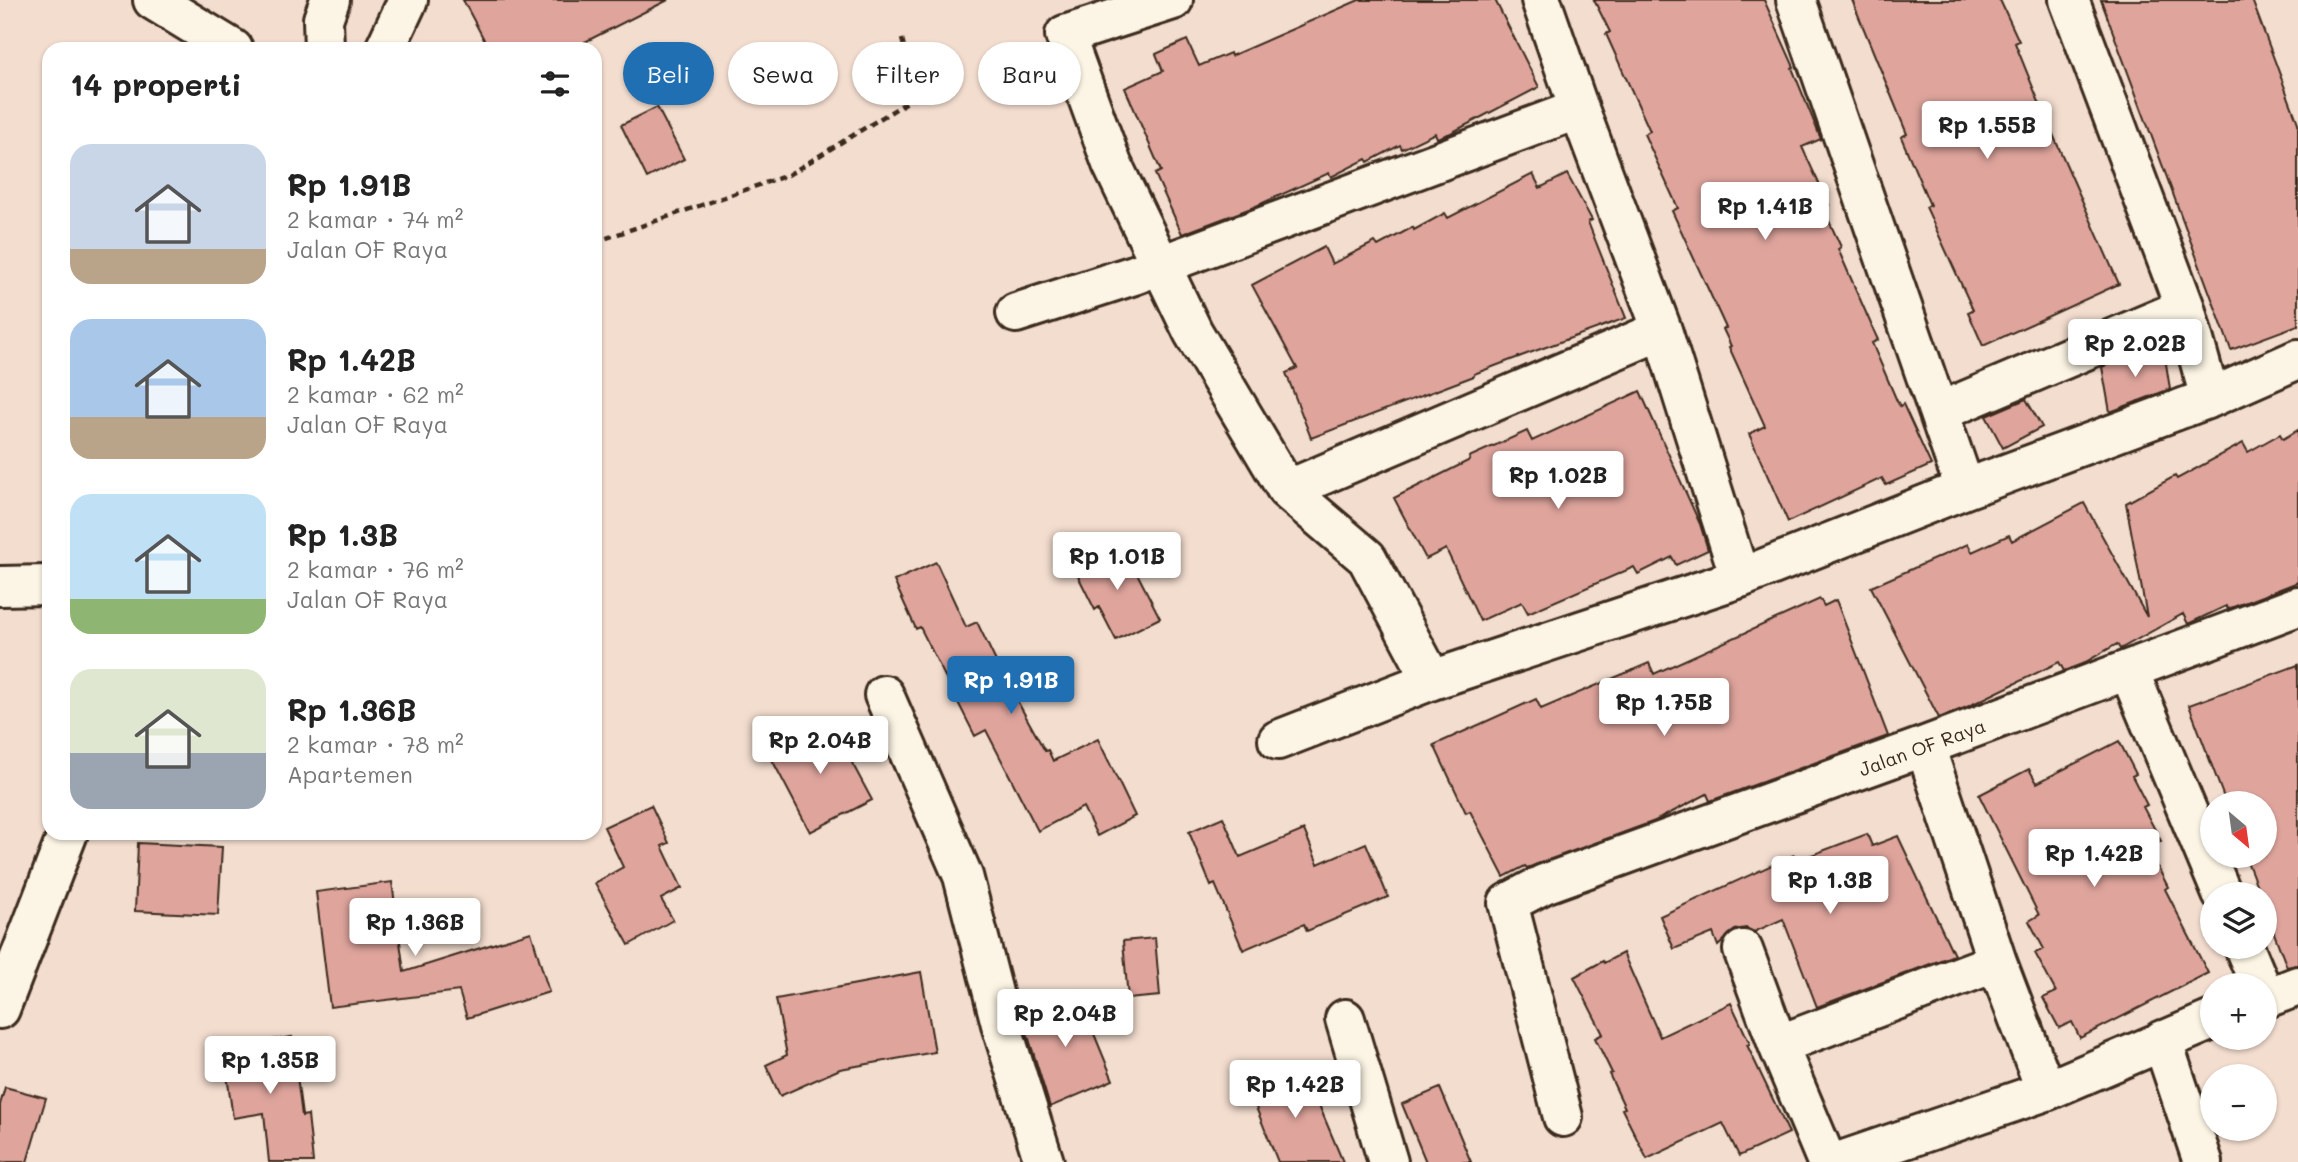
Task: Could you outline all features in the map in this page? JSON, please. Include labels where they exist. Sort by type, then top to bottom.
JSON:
[{"type":"street","points":[[153,0],[222,42]]},
{"type":"street","points":[[324,42],[323,19],[330,0]]},
{"type":"street","points":[[389,42],[408,0]]},
{"type":"street","points":[[1173,0],[1065,35],[1112,164],[1193,332],[1287,490],[1367,558],[1432,680]]},
{"type":"street","points":[[1541,0],[1662,330],[1740,578]]},
{"type":"street","points":[[1796,0],[1965,489]]},
{"type":"street","points":[[2068,0],[2185,308],[2210,398]]},
{"type":"street","points":[[1016,313],[1161,265],[1579,109]]},
{"type":"street","points":[[1939,412],[2185,308]]},
{"type":"street","points":[[1287,490],[1662,330]]},
{"type":"street","points":[[1278,740],[1432,680],[1740,578],[1965,489],[2210,398],[2298,359]]},
{"type":"street","points":[[0,586],[42,585]]},
{"type":"street","name":"Jalan OF Raya","points":[[1563,1117],[1508,903],[1544,884],[2129,671],[2298,606]]},
{"type":"street","points":[[2129,671],[2217,882]]},
{"type":"street","points":[[884,695],[963,876],[1002,1028],[1044,1162]]},
{"type":"street","points":[[1924,746],[1997,962],[2046,1091]]},
{"type":"street","points":[[0,1009],[65,840]]},
{"type":"street","points":[[1742,950],[1827,1162]]},
{"type":"street","points":[[1778,1045],[1997,962]]},
{"type":"street","points":[[1345,1019],[1388,1162]]},
{"type":"street","points":[[1838,1162],[2046,1091],[2200,1025]]},
{"type":"street","points":[[2162,1040],[2203,1162]]},
{"type":"path","points":[[602,240],[788,175],[916,96],[902,39]]},
{"type":"building","points":[[463,0],[668,0],[585,42],[485,42]]},
{"type":"building","points":[[1359,0],[1495,0],[1539,87],[1451,133],[1437,138],[1435,133],[1402,149],[1400,145],[1368,162],[1366,159],[1331,177],[1329,173],[1254,207],[1182,234],[1155,174],[1161,171],[1125,88],[1163,71],[1156,54],[1187,40],[1199,66],[1230,53],[1231,56]]},
{"type":"building","points":[[1594,0],[1764,0],[1794,67],[1792,68],[1821,139],[1802,147],[1829,205],[1823,208],[1878,340],[1872,343],[1897,401],[1900,406],[1903,404],[1931,465],[1886,485],[1882,478],[1788,522],[1749,434],[1765,426],[1729,347],[1731,346],[1723,329],[1726,328],[1672,211],[1678,208],[1644,134],[1650,131],[1606,34],[1610,32]]},
{"type":"building","points":[[1852,0],[2000,0],[2019,41],[2015,43],[2043,112],[2119,284],[1983,346],[1968,312],[1973,310],[1926,207],[1930,205],[1901,137],[1907,134]]},
{"type":"building","points":[[2101,0],[2252,0],[2298,123],[2298,325],[2231,350]]},
{"type":"building","points":[[657,107],[684,159],[647,178],[621,125]]},
{"type":"building","points":[[1533,174],[1540,188],[1567,174],[1592,220],[1588,222],[1626,318],[1311,438],[1286,373],[1297,368],[1252,285],[1324,247],[1332,264],[1375,242],[1378,246],[1445,213],[1448,218]]},
{"type":"building","points":[[2164,351],[2170,389],[2110,412],[2102,367],[2121,359]]},
{"type":"building","points":[[1640,391],[1700,524],[1708,550],[1676,565],[1672,557],[1638,574],[1634,567],[1528,613],[1522,602],[1480,621],[1446,549],[1426,559],[1394,498],[1470,460],[1469,457],[1527,431],[1532,441]]},
{"type":"building","points":[[2026,399],[2042,427],[2003,448],[1986,416]]},
{"type":"building","points":[[2298,430],[2298,582],[2228,609],[2226,606],[2188,624],[2183,614],[2120,649],[2117,644],[2064,671],[2059,662],[1939,718],[1871,587],[1968,544],[1972,552],[2009,535],[2012,541],[2084,503],[2147,617],[2126,503],[2243,443],[2248,452],[2280,434],[2283,439]]},
{"type":"building","points":[[1122,544],[1160,618],[1116,640],[1099,607],[1095,610],[1074,568]]},
{"type":"building","points":[[936,562],[966,627],[977,622],[1045,751],[1048,750],[1053,761],[1098,739],[1135,816],[1097,836],[1083,807],[1038,831],[986,730],[975,736],[920,627],[916,629],[894,581]]},
{"type":"building","points":[[1820,599],[1824,606],[1836,600],[1888,736],[1710,801],[1707,794],[1655,821],[1527,868],[1525,866],[1504,877],[1470,811],[1466,813],[1434,745],[1536,699],[1541,709],[1649,663],[1654,674]]},
{"type":"building","points":[[2298,665],[2298,965],[2287,967],[2277,941],[2277,882],[2255,882],[2250,868],[2277,868],[2277,791],[2221,791],[2189,705]]},
{"type":"building","points":[[829,720],[872,800],[810,832],[768,752]]},
{"type":"building","points":[[2119,741],[2136,774],[2132,776],[2147,805],[2143,807],[2161,841],[2148,848],[2168,887],[2165,889],[2208,973],[2200,973],[2200,977],[2080,1038],[2072,1022],[2059,1028],[2043,998],[2056,992],[2035,953],[2044,949],[2029,921],[2039,915],[1979,795],[2029,769],[2037,783]]},
{"type":"building","points":[[651,805],[669,843],[662,846],[682,888],[661,899],[673,920],[629,945],[595,883],[623,867],[604,827]]},
{"type":"building","points":[[1223,817],[1240,857],[1304,830],[1318,864],[1366,843],[1388,897],[1307,931],[1304,924],[1243,950],[1215,884],[1211,886],[1189,832]]},
{"type":"building","points":[[1867,834],[1872,846],[1898,836],[1954,955],[1817,1007],[1783,919],[1754,932],[1746,928],[1735,930],[1718,946],[1713,933],[1674,949],[1660,916],[1794,855],[1796,861]]},
{"type":"building","points":[[138,843],[222,847],[218,915],[135,911]]},
{"type":"building","points":[[392,882],[404,972],[531,932],[549,992],[467,1018],[459,991],[330,1007],[316,892]]},
{"type":"building","points":[[1155,938],[1160,996],[1128,999],[1123,941]]},
{"type":"building","points":[[1623,953],[1660,1037],[1731,1003],[1750,1044],[1747,1045],[1789,1133],[1739,1156],[1723,1123],[1647,1159],[1622,1109],[1625,1108],[1609,1074],[1612,1073],[1595,1038],[1603,1034],[1574,977]]},
{"type":"building","points":[[921,972],[935,1052],[840,1069],[780,1096],[766,1065],[787,1055],[776,999]]},
{"type":"building","points":[[1076,990],[1113,1080],[1050,1107],[1021,1013]]},
{"type":"building","points":[[292,1037],[302,1116],[308,1115],[313,1162],[269,1162],[264,1113],[233,1118],[223,1047]]},
{"type":"building","points":[[1303,1067],[1343,1162],[1278,1162],[1249,1090]]},
{"type":"building","points":[[5,1087],[46,1098],[27,1162],[0,1162],[0,1105]]},
{"type":"building","points":[[1440,1088],[1471,1162],[1426,1162],[1402,1104]]}]
